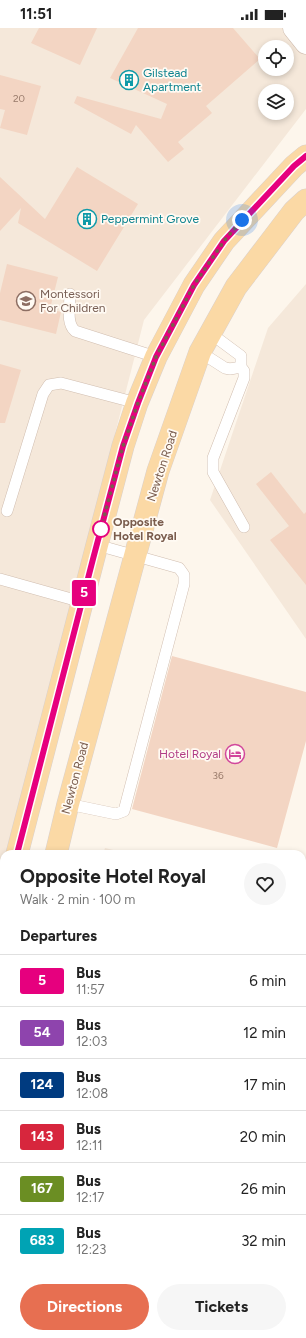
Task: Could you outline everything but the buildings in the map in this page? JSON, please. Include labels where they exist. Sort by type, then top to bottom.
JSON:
[{"type":"main road","points":[[18,850],[123,446],[156,357],[194,285],[224,241],[294,166],[306,156]]},
{"type":"main road","name":"Newton Road","points":[[57,850],[158,470],[200,352],[236,287],[294,211],[306,200]]},
{"type":"street","points":[[294,28],[306,43]]},
{"type":"lane","points":[[70,294],[70,323],[72,328],[76,331],[156,357]]},
{"type":"lane","points":[[210,334],[241,356],[241,367],[244,371],[244,378],[214,458],[213,472],[244,527]]},
{"type":"lane","points":[[200,352],[226,368],[230,369],[241,367]]},
{"type":"lane","points":[[7,511],[42,394],[49,385],[61,383],[138,403]]},
{"type":"lane","points":[[68,804],[116,814],[124,811],[184,584],[184,575],[179,568],[97,545]]},
{"type":"lane","points":[[0,579],[82,602]]},
{"type":"shaded area","points":[[0,28],[292,28],[306,47],[306,109],[144,320],[9,850],[0,850]]},
{"type":"shaded area","points":[[306,284],[306,639],[210,500],[268,328]]},
{"type":"bus line","name":"5","points":[[18,850],[123,446],[156,357],[194,285],[224,241],[294,166],[306,156]]},
{"type":"place","name":"Gilstead Apartment","points":[[129,80]]},
{"type":"place","name":"Peppermint Grove","points":[[87,219]]},
{"type":"place","name":"Montessori For Children","points":[[26,301]]},
{"type":"place","name":"Opposite Hotel Royal","points":[[101,529]]},
{"type":"place","name":"Hotel Royal","points":[[235,754]]},
{"type":"route","points":[[101,529],[100,532],[123,446],[156,357],[194,285],[224,241],[242,220]]}]
